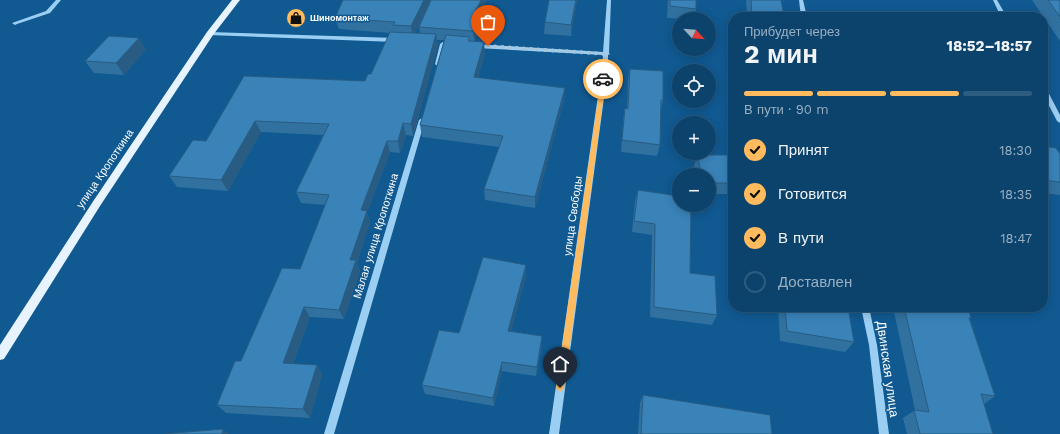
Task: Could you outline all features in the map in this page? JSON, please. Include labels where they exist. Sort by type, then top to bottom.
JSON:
[{"type":"main road","name":"улица Кропоткина","points":[[0,355],[97,202],[210,34],[236,0]]},
{"type":"street","points":[[15,23],[48,12],[59,0]]},
{"type":"street","name":"улица Свободы","points":[[554,434],[606,54],[609,0]]},
{"type":"street","points":[[800,0],[803,12]]},
{"type":"street","points":[[995,0],[1001,12]]},
{"type":"street","points":[[210,34],[400,40]]},
{"type":"street","points":[[435,74],[443,44]]},
{"type":"street","points":[[466,45],[606,54]]},
{"type":"street","points":[[1048,97],[1060,120]]},
{"type":"street","name":"Малая улица Кропоткина","points":[[329,434],[424,112]]},
{"type":"street","name":"Двинская улица","points":[[866,312],[873,345],[884,434]]},
{"type":"building","points":[[343,0],[424,0],[411,26],[393,25],[395,22],[335,18]]},
{"type":"building","points":[[431,0],[481,0],[476,10],[481,11],[473,31],[419,27]]},
{"type":"building","points":[[549,0],[576,0],[571,25],[545,22]]},
{"type":"building","points":[[670,0],[696,0],[696,9],[670,6]]},
{"type":"building","points":[[751,0],[781,0],[783,12],[752,12]]},
{"type":"building","points":[[1048,0],[1060,0],[1060,17]]},
{"type":"building","points":[[390,32],[436,34],[411,124],[403,123],[398,141],[387,141],[361,210],[367,211],[350,260],[356,260],[339,310],[304,307],[283,363],[317,365],[303,409],[217,405],[235,361],[241,361],[282,268],[300,269],[329,195],[296,192],[329,124],[255,121],[221,180],[169,176],[193,140],[206,141],[244,76],[365,81],[368,74],[371,74]]},
{"type":"building","points":[[446,35],[470,37],[468,41],[484,42],[474,77],[565,88],[535,197],[484,189],[503,136],[420,125]]},
{"type":"building","points":[[109,36],[139,38],[116,63],[85,61]]},
{"type":"building","points":[[630,69],[663,71],[660,145],[622,140],[625,108],[628,109]]},
{"type":"building","points":[[1048,147],[1056,148],[1060,154],[1060,182],[1048,181]]},
{"type":"building","points":[[716,155],[728,155],[728,183],[716,183],[716,168],[700,168],[698,160],[716,160]]},
{"type":"building","points":[[638,190],[672,195],[672,212],[691,212],[690,273],[715,276],[717,315],[654,307],[655,224],[634,221]]},
{"type":"building","points":[[483,257],[526,265],[508,331],[542,336],[537,367],[502,362],[493,398],[422,385],[439,330],[459,333]]},
{"type":"building","points":[[785,312],[849,312],[854,342],[787,331]]},
{"type":"building","points":[[905,312],[969,312],[971,318],[969,318],[995,396],[981,394],[993,434],[920,434],[914,410],[929,412]]},
{"type":"building","points":[[643,395],[770,415],[772,434],[641,434]]},
{"type":"building","points":[[223,429],[222,434],[163,434]]},
{"type":"way so far","points":[[488,46],[606,54],[603,79]]},
{"type":"place","name":"Шиномонтаж","points":[[296,18]]},
{"type":"route","points":[[560,388],[603,79]]}]
